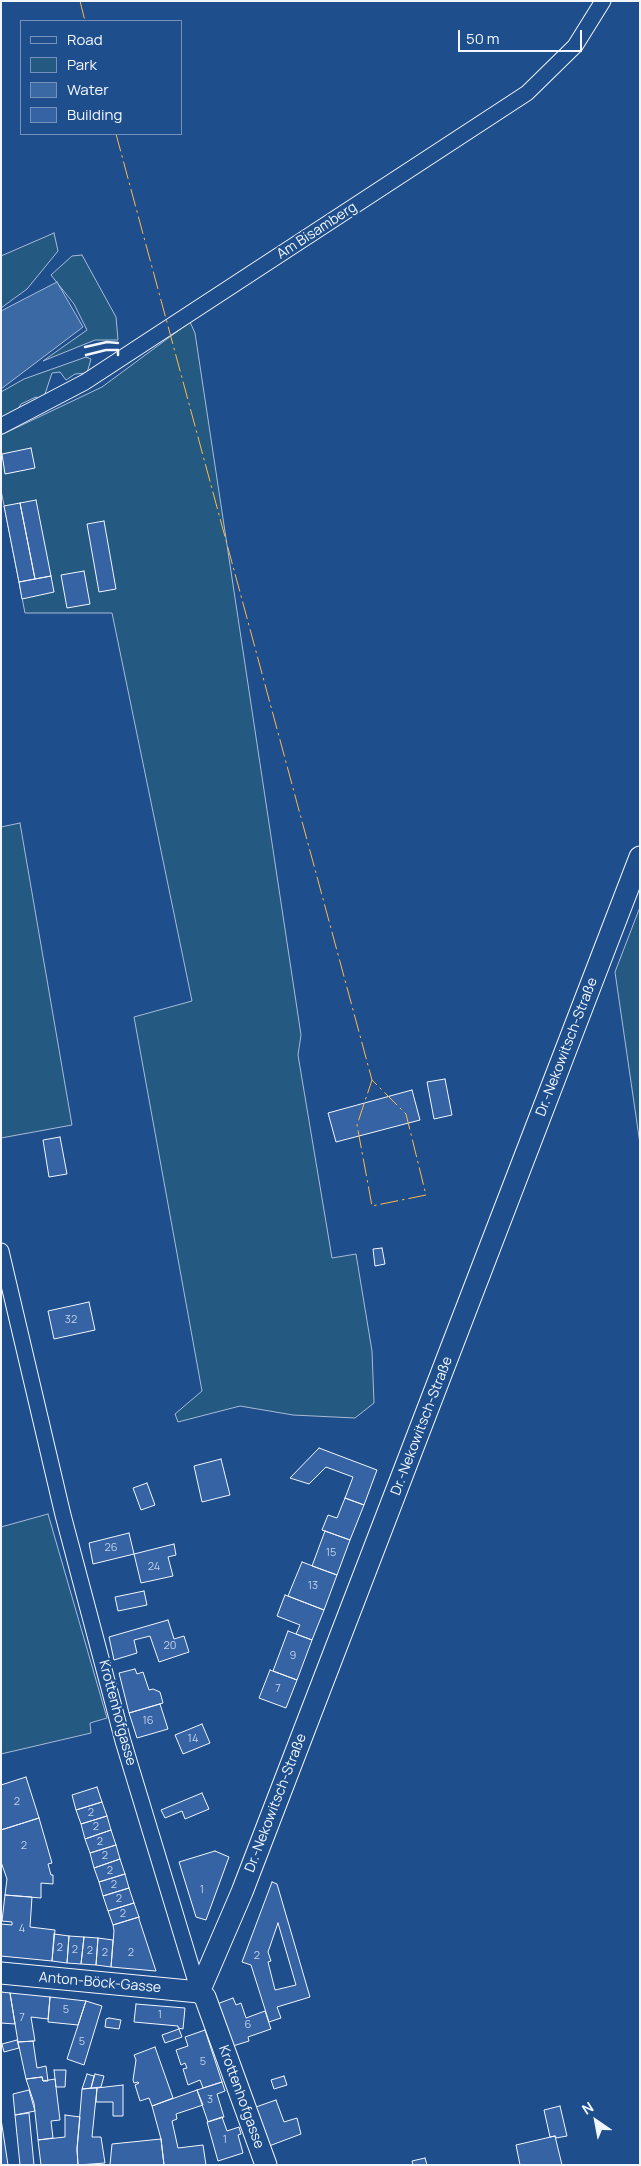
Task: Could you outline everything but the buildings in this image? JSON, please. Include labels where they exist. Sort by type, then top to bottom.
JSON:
[{"type":"main road","name":"Dr.-Nekowitsch-Straße","points":[[199,1992],[242,1892],[640,858]]},
{"type":"main road","name":"Anton-Böck-Gasse","points":[[1,1974],[199,1992]]},
{"type":"main road","name":"Krottenhofgasse","points":[[199,1992],[205,1997],[266,2165]]},
{"type":"street","name":"Am Bisamberg","points":[[1,426],[85,382],[527,94],[575,46],[603,1]]},
{"type":"street","name":"Krottenhofgasse","points":[[1,1251],[63,1515],[124,1741],[199,1992]]},
{"type":"green space","points":[[54,233],[58,251],[27,289],[1,308],[1,256]]},
{"type":"green space","points":[[82,255],[116,317],[118,340],[95,340],[43,361],[87,330],[74,304],[51,275],[72,256]]},
{"type":"green space","points":[[190,322],[195,333],[301,1035],[298,1055],[332,1258],[356,1254],[372,1351],[374,1403],[355,1418],[293,1415],[240,1406],[178,1422],[175,1414],[202,1391],[134,1017],[192,1001],[112,613],[25,613],[1,490],[1,435],[102,387]]},
{"type":"green space","points":[[86,357],[91,359],[87,373],[75,374],[66,380],[60,372],[52,373],[45,394],[39,399],[36,397],[21,404],[18,409],[1,418],[1,392],[24,379]]},
{"type":"green space","points":[[20,823],[72,1125],[1,1138],[1,827]]},
{"type":"green space","points":[[640,907],[640,1144],[615,972]]},
{"type":"green space","points":[[48,1514],[107,1718],[90,1723],[91,1733],[1,1754],[1,1527]]},
{"type":"water","points":[[57,282],[83,327],[1,389],[1,311]]},
{"type":"wall","points":[[85,347],[107,342],[118,343]]},
{"type":"wall","points":[[86,355],[106,350],[118,350],[118,355]]},
{"type":"power","points":[[80,1],[85,20]]},
{"type":"power","points":[[116,135],[372,1080]]},
{"type":"power","points":[[372,1080],[406,1114],[426,1195],[372,1206],[357,1125],[372,1080]]}]
